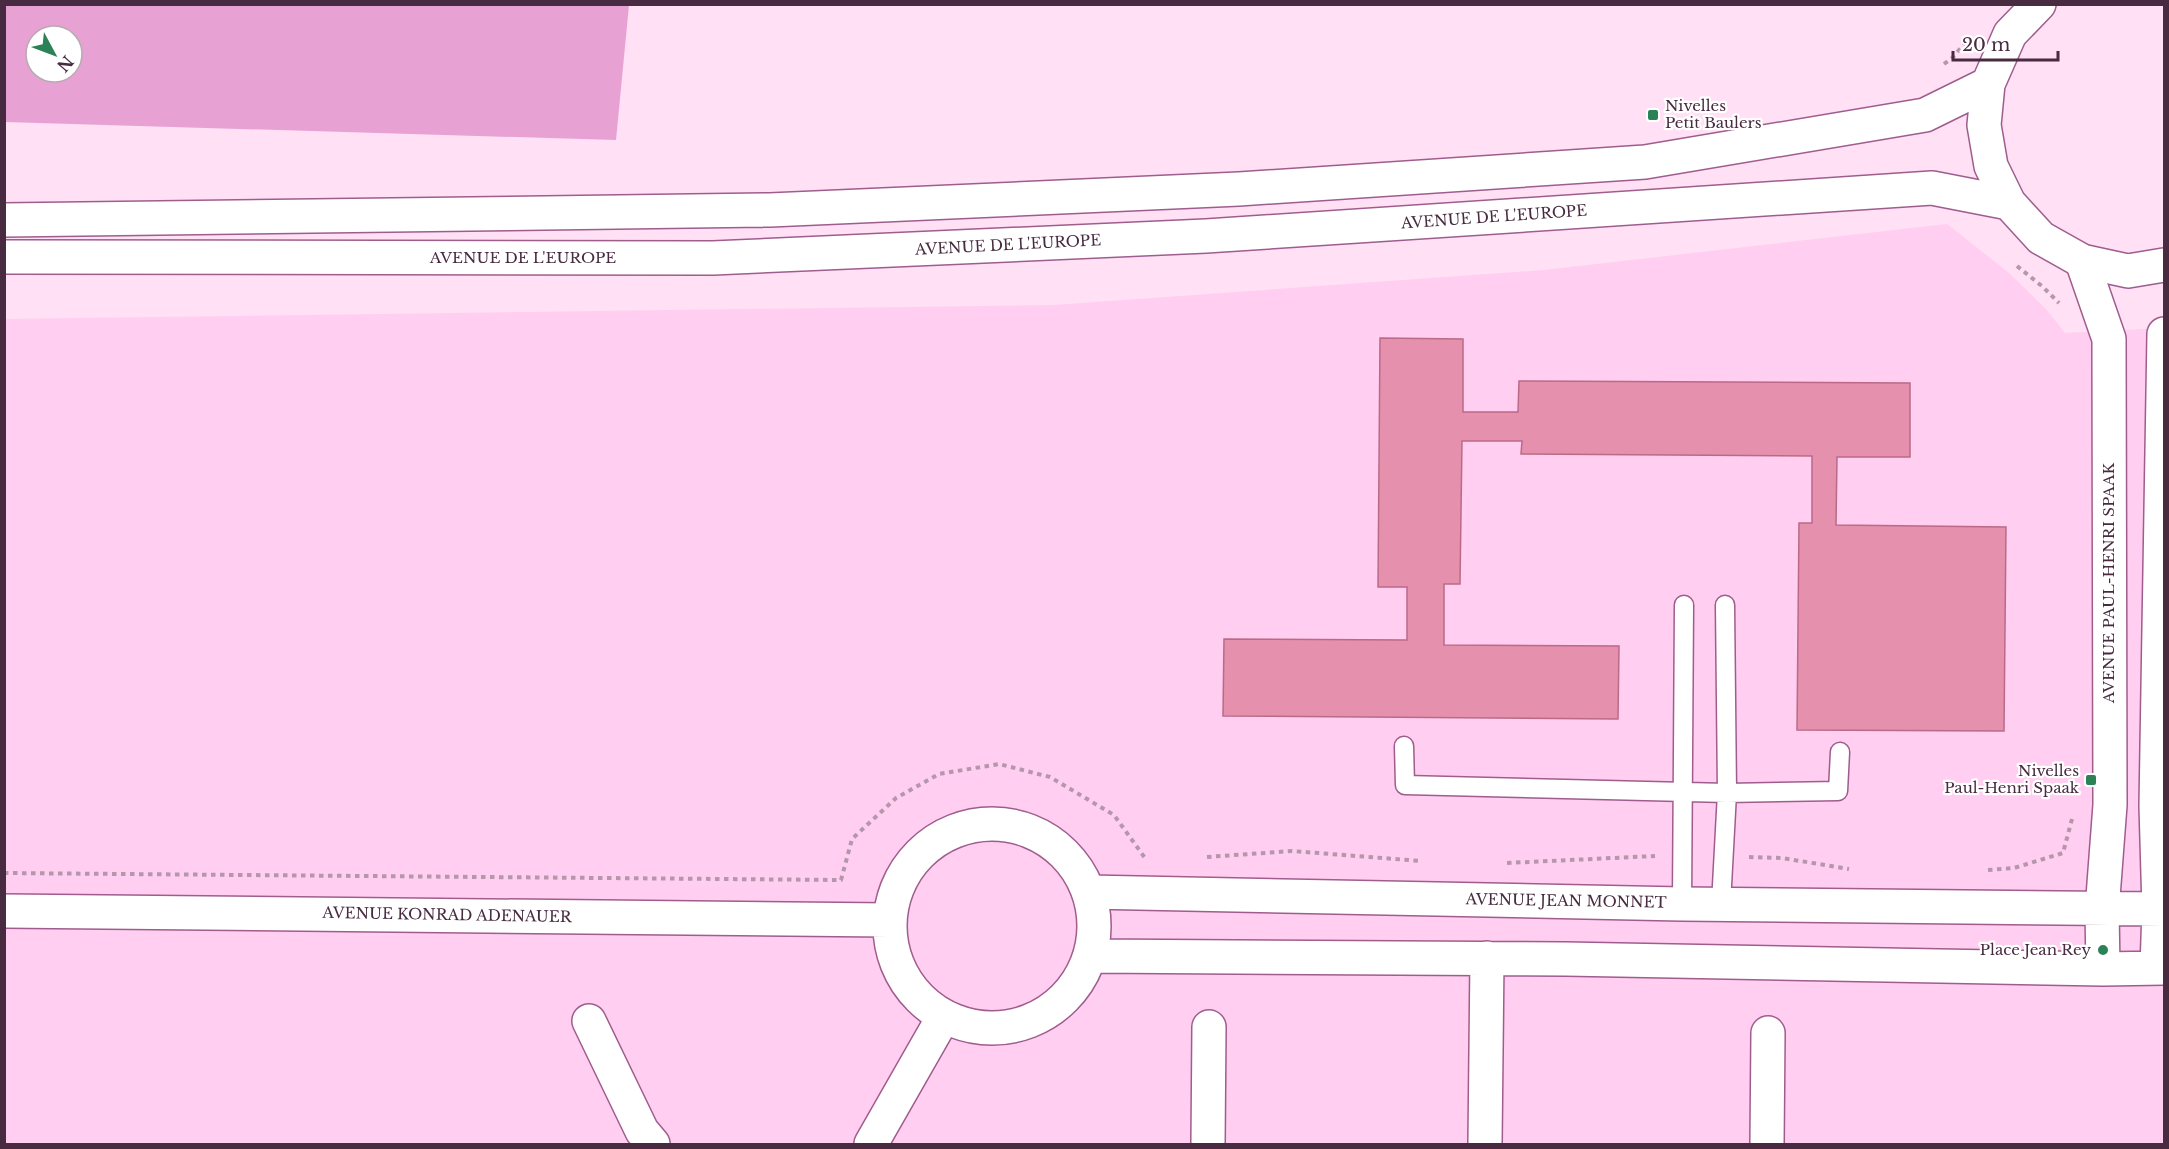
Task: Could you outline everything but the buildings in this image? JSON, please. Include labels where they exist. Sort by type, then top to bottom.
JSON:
[{"type":"street","points":[[2039,4],[2010,34],[1988,84],[1984,125],[1991,166],[2009,203],[2041,238],[2082,261],[2128,271],[2164,266]]},
{"type":"street","points":[[4,220],[770,210],[1239,189],[1633,163],[1925,115],[1988,84]]},
{"type":"street","name":"AVENUE DE L'EUROPE","points":[[4,257],[714,258],[1206,236],[1932,188],[2009,203]]},
{"type":"street","name":"AVENUE PAUL-HENRI SPAAK","points":[[2082,261],[2109,339],[2110,805],[2102,910]]},
{"type":"street","points":[[1091,956],[1487,958],[2041,966],[2103,969],[2161,968],[2162,909],[2156,795],[2164,334]]},
{"type":"street","points":[[978,824],[1013,824],[1046,837],[1073,861],[1089,892],[1095,923],[1091,956],[1076,985],[1053,1009],[1024,1024],[991,1029],[958,1024],[928,1007],[906,983],[892,953],[889,920],[897,886],[916,856],[944,834],[978,824]]},
{"type":"street","name":"AVENUE JEAN MONNET","points":[[1089,892],[2102,910]]},
{"type":"street","points":[[2103,969],[2102,910],[2162,909]]},
{"type":"street","name":"AVENUE KONRAD ADENAUER","points":[[4,910],[889,920]]},
{"type":"street","points":[[1485,1144],[1487,958]]},
{"type":"street","points":[[871,1144],[944,1016]]},
{"type":"street","points":[[589,1021],[642,1131],[653,1144]]},
{"type":"street","points":[[1208,1144],[1209,1027]]},
{"type":"street","points":[[1767,1144],[1768,1033]]},
{"type":"lane","points":[[1682,904],[1684,605]]},
{"type":"lane","points":[[1721,904],[1727,793],[1725,605]]},
{"type":"lane","points":[[1404,746],[1405,785],[1727,793],[1838,791],[1840,752]]},
{"type":"path","points":[[1943,65],[1970,37]]},
{"type":"path","points":[[2013,262],[2043,287],[2063,308]]},
{"type":"path","points":[[4,873],[841,880],[852,839],[896,798],[939,774],[999,764],[1050,777],[1114,815],[1148,862]]},
{"type":"path","points":[[1984,870],[2014,868],[2063,853],[2073,813]]},
{"type":"path","points":[[1204,857],[1292,851],[1432,862]]},
{"type":"path","points":[[1501,864],[1682,855]]},
{"type":"path","points":[[1724,855],[1782,858],[1859,870]]},
{"type":"shaded area","points":[[5,4],[629,5],[616,140],[5,122]]},
{"type":"shaded area","points":[[1947,224],[2009,273],[2046,309],[2065,333],[2164,328],[2164,1144],[5,1144],[4,319],[1054,305],[1544,270]]},
{"type":"place","name":"Nivelles Petit Baulers","points":[[1653,115]]},
{"type":"place","name":"Nivelles Paul-Henri Spaak","points":[[2091,780]]},
{"type":"place","name":"Place Jean Rey","points":[[2103,950]]}]
